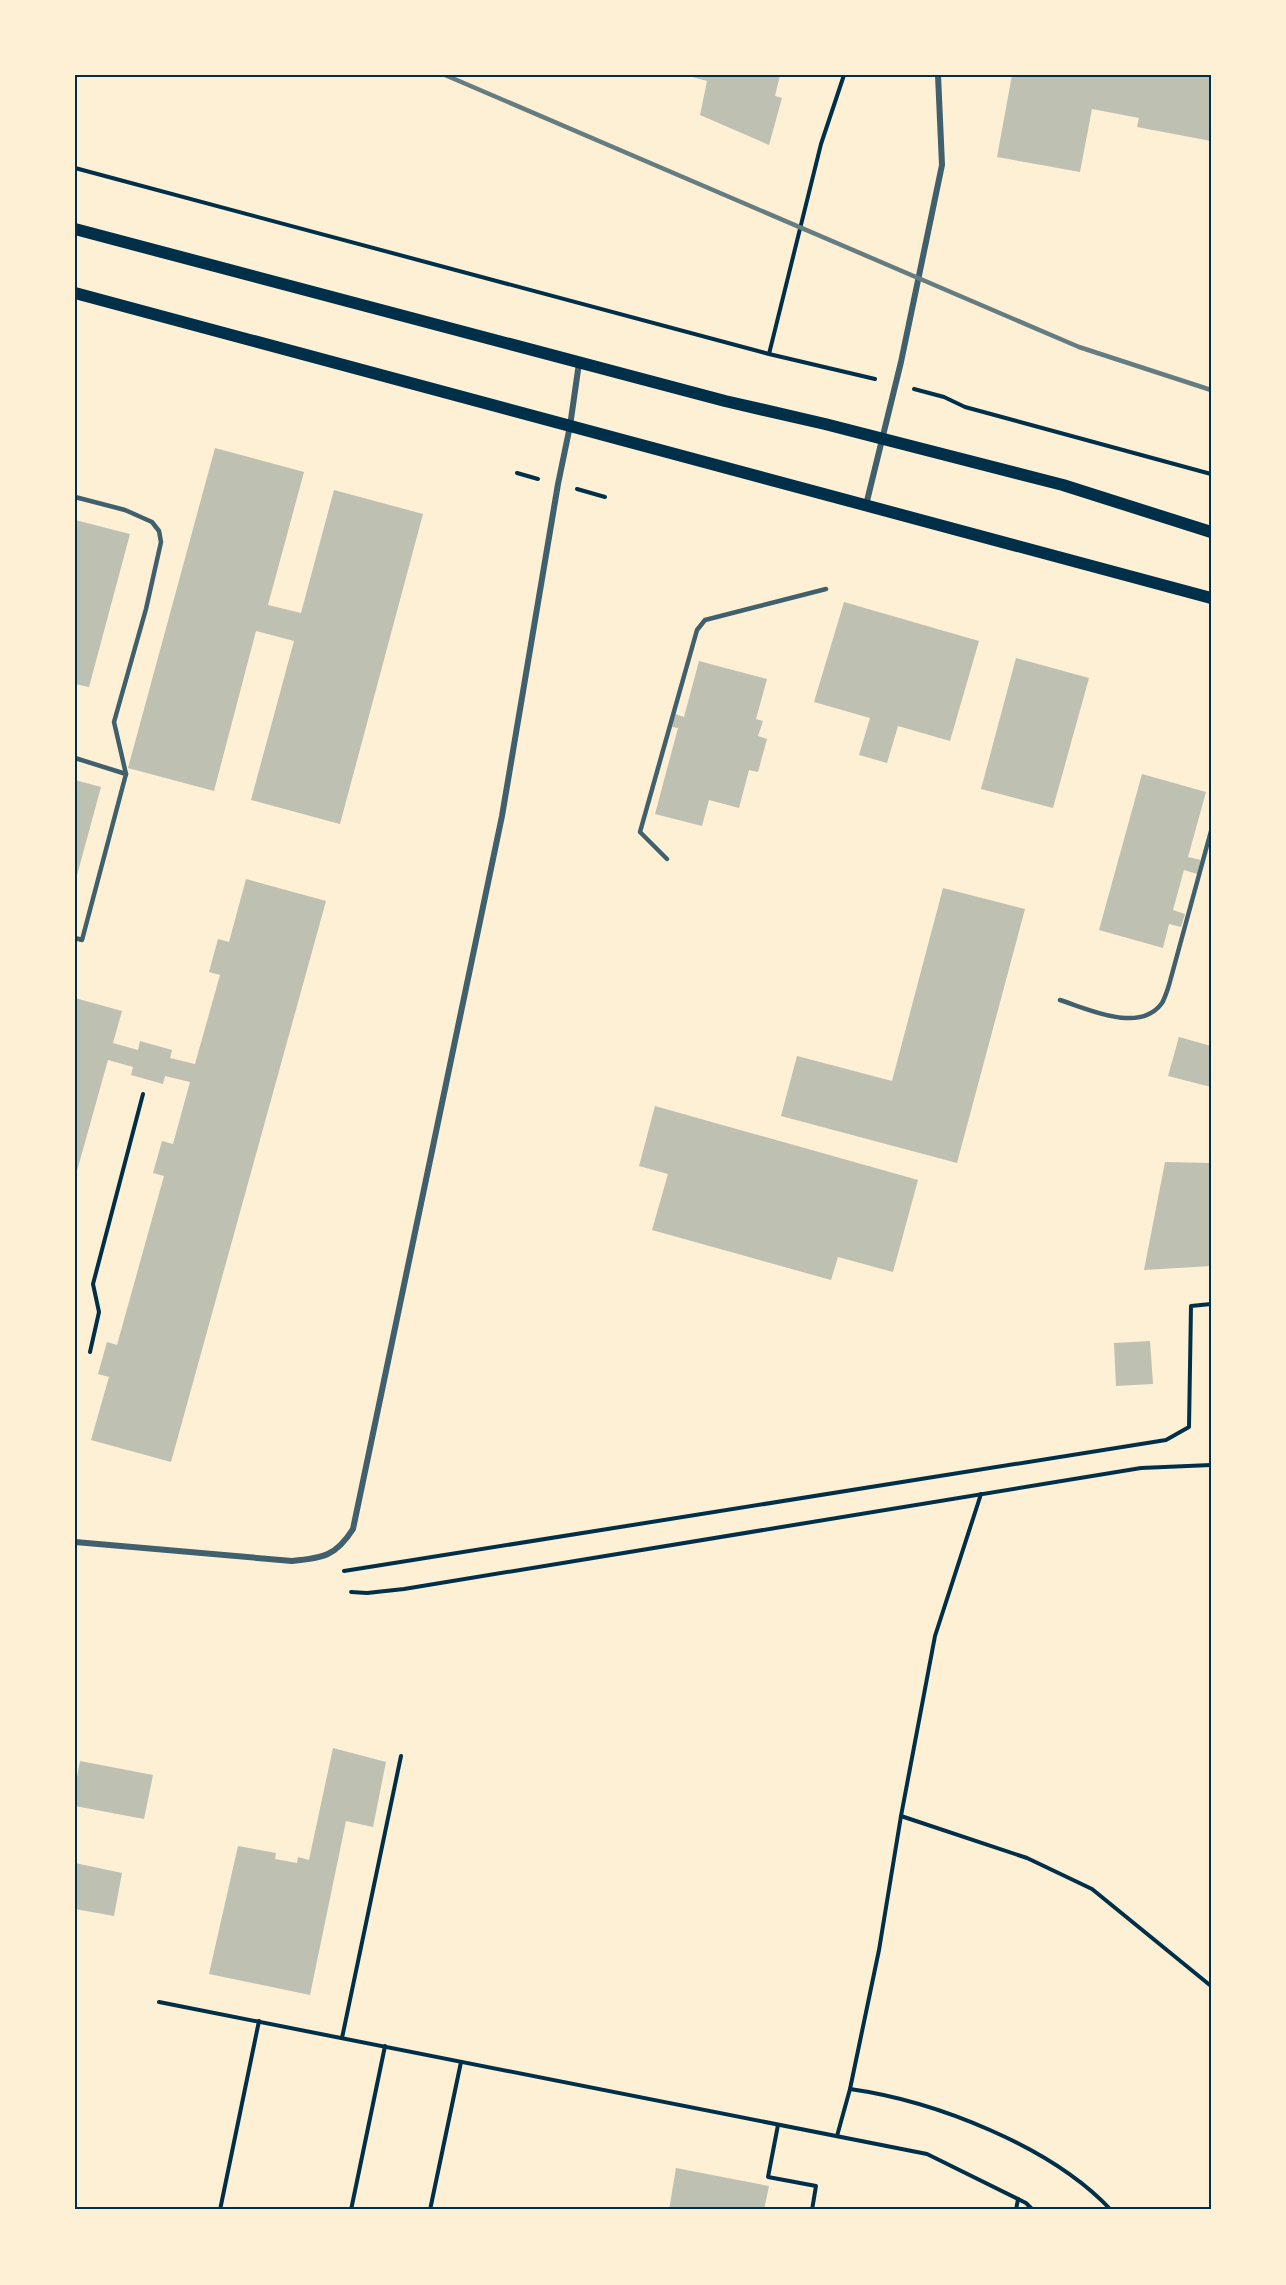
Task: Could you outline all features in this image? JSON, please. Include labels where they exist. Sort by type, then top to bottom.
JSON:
[{"type":"main road","points":[[75,230],[725,401],[1063,485],[1211,532]]},
{"type":"main road","points":[[75,293],[1211,598]]},
{"type":"street","points":[[866,505],[901,362],[942,165],[938,75]]},
{"type":"street","points":[[75,1542],[292,1561],[315,1559],[334,1552],[344,1544],[353,1529],[502,816],[579,363]]},
{"type":"lane","points":[[75,497],[125,510],[152,522],[159,531],[162,542],[114,722],[126,774],[82,940],[75,938]]},
{"type":"lane","points":[[667,859],[640,832],[697,630],[705,620],[826,589]]},
{"type":"lane","points":[[75,758],[126,774]]},
{"type":"lane","points":[[1060,1000],[1125,1020],[1144,1016],[1161,1004],[1169,985],[1211,831]]},
{"type":"path","points":[[769,354],[821,144],[844,75]]},
{"type":"path","points":[[75,168],[769,354],[854,373]]},
{"type":"path","points":[[930,394],[944,397],[965,407],[1211,474]]},
{"type":"path","points":[[516,473],[543,480]]},
{"type":"path","points":[[591,493],[605,497]]},
{"type":"path","points":[[90,1352],[99,1312],[93,1284],[143,1094]]},
{"type":"path","points":[[344,1572],[1166,1440],[1190,1427],[1191,1306],[1211,1304]]},
{"type":"path","points":[[351,1592],[367,1593],[404,1589],[1141,1468],[1211,1465]]},
{"type":"path","points":[[837,2136],[850,2089],[879,1950],[901,1816],[935,1636],[981,1494]]},
{"type":"path","points":[[342,2038],[401,1756]]},
{"type":"path","points":[[901,1816],[1027,1858],[1092,1889],[1211,1986]]},
{"type":"path","points":[[159,2002],[927,2154],[1018,2199],[1033,2210]]},
{"type":"path","points":[[220,2210],[259,2021]]},
{"type":"path","points":[[351,2210],[385,2046]]},
{"type":"path","points":[[430,2210],[460,2062]]},
{"type":"path","points":[[850,2089],[884,2094],[937,2109],[988,2130],[1046,2159],[1083,2185],[1112,2210]]},
{"type":"path","points":[[778,2125],[768,2177],[816,2186],[812,2210]]},
{"type":"path","points":[[1016,2210],[1018,2199]]},
{"type":"building","points":[[685,75],[780,75],[775,96],[782,98],[769,145],[700,115],[707,81]]},
{"type":"building","points":[[1012,75],[1211,75],[1211,141],[1137,127],[1139,118],[1092,109],[1080,172],[997,157]]},
{"type":"building","points":[[215,448],[304,472],[268,605],[301,613],[334,490],[423,514],[340,824],[251,800],[294,641],[256,631],[214,791],[128,768]]},
{"type":"building","points":[[75,520],[130,534],[89,687],[75,684]]},
{"type":"building","points":[[844,602],[979,641],[950,741],[898,726],[887,763],[859,755],[870,718],[814,702]]},
{"type":"building","points":[[1016,658],[1089,678],[1053,808],[981,789]]},
{"type":"building","points":[[699,661],[767,679],[756,719],[763,721],[758,736],[767,739],[758,772],[749,770],[739,808],[709,800],[702,826],[655,814],[678,728],[672,727],[675,714],[684,717]]},
{"type":"building","points":[[1142,774],[1206,792],[1188,857],[1201,860],[1197,874],[1184,870],[1173,910],[1185,914],[1181,927],[1169,924],[1163,948],[1099,930]]},
{"type":"building","points":[[75,780],[101,787],[76,879],[75,879]]},
{"type":"building","points":[[246,879],[326,901],[171,1462],[91,1440],[109,1377],[98,1374],[107,1342],[117,1345],[164,1176],[153,1173],[162,1141],[173,1144],[190,1082],[165,1076],[163,1084],[131,1075],[133,1067],[108,1060],[75,1178],[75,998],[122,1011],[113,1043],[138,1050],[140,1041],[172,1050],[170,1058],[195,1064],[220,975],[209,972],[218,939],[229,942]]},
{"type":"building","points":[[943,888],[1025,909],[957,1163],[781,1116],[797,1056],[892,1081]]},
{"type":"building","points":[[1179,1037],[1211,1046],[1211,1087],[1168,1076]]},
{"type":"building","points":[[655,1106],[918,1180],[893,1272],[838,1257],[831,1280],[652,1230],[668,1174],[639,1166]]},
{"type":"building","points":[[1165,1162],[1211,1163],[1211,1266],[1144,1270]]},
{"type":"building","points":[[1150,1341],[1153,1384],[1116,1386],[1114,1343]]},
{"type":"building","points":[[333,1748],[386,1762],[373,1827],[346,1821],[310,1995],[209,1974],[238,1846],[276,1853],[275,1859],[297,1863],[298,1857],[309,1860]]},
{"type":"building","points":[[80,1761],[153,1775],[144,1819],[75,1806],[75,1787]]},
{"type":"building","points":[[75,1863],[122,1873],[114,1916],[75,1909]]},
{"type":"building","points":[[676,2168],[769,2186],[764,2210],[669,2210]]},
{"type":"railway","points":[[445,75],[1079,347],[1211,390]]}]
